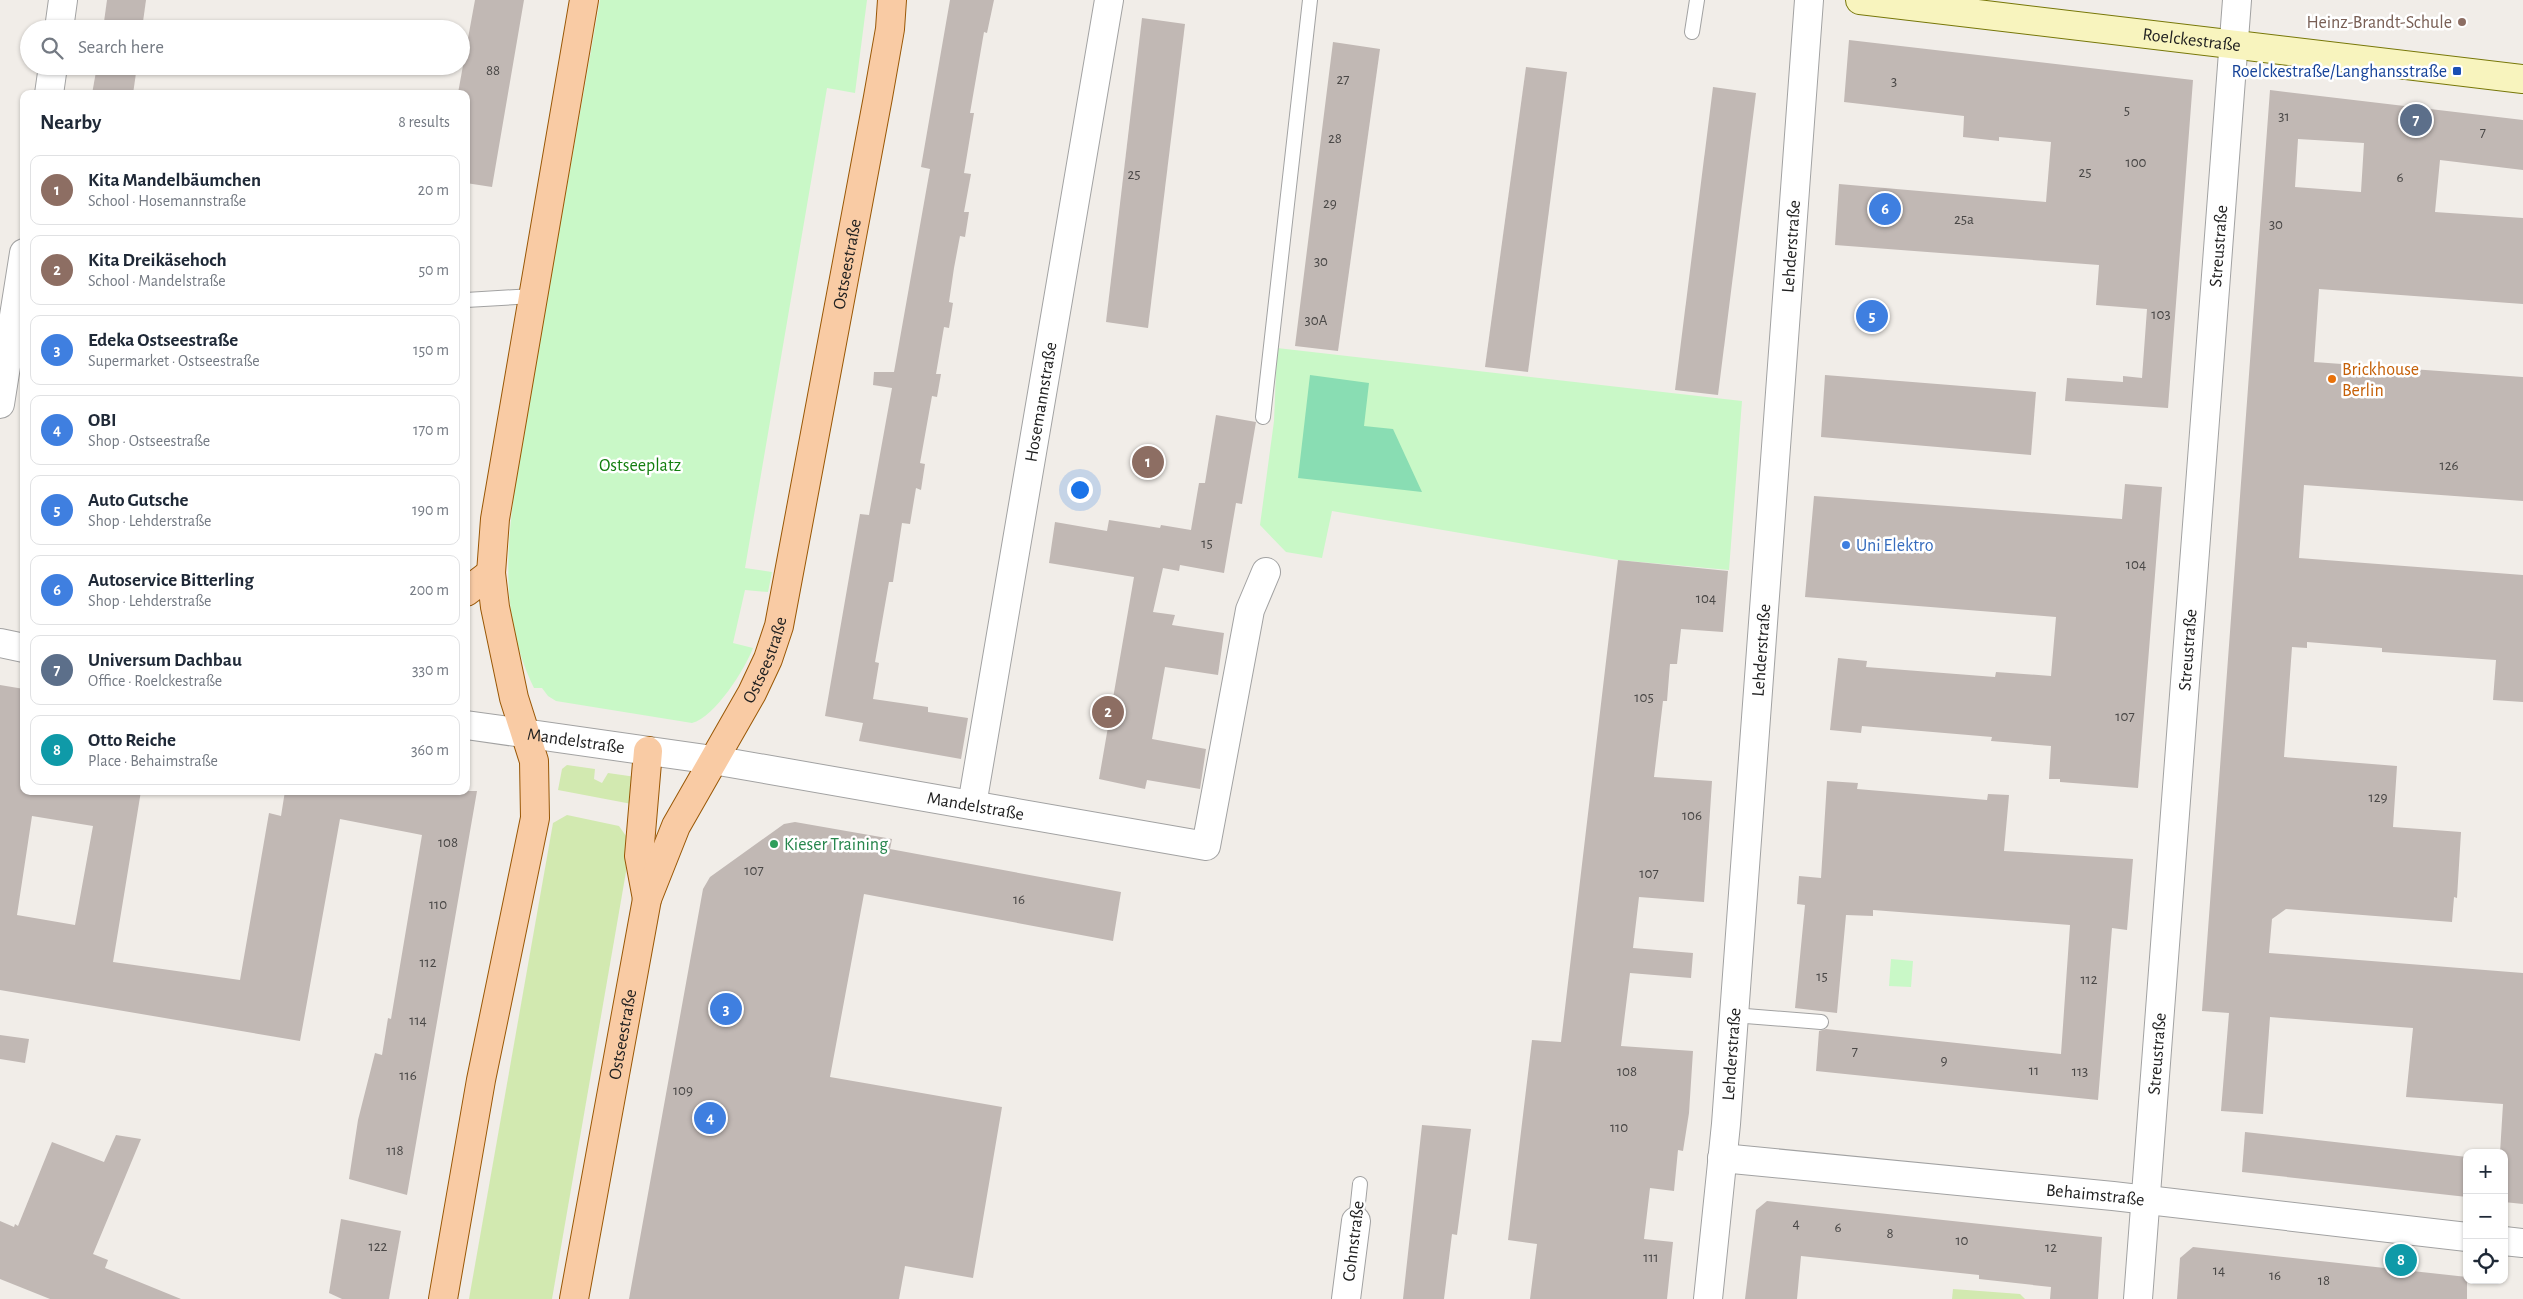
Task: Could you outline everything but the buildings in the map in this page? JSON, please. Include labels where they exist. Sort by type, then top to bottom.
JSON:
[{"type":"main road","points":[[443,1299],[480,1080],[535,818],[534,761],[514,698],[490,572],[495,519],[584,0]]},
{"type":"main road","name":"Ostseestraße","points":[[574,1299],[647,899],[676,826],[752,694],[768,659],[779,626],[878,97],[890,29],[892,0]]},
{"type":"main road","points":[[470,589],[490,572]]},
{"type":"main road","points":[[647,899],[639,856],[648,751]]},
{"type":"street","points":[[61,20],[64,0]]},
{"type":"street","name":"Hosemannstraße","points":[[972,805],[1109,0]]},
{"type":"street","name":"Lehderstraße","points":[[1708,1299],[1722,1158],[1809,0]]},
{"type":"street","name":"Roelckestraße","points":[[1860,0],[2523,79]]},
{"type":"street","name":"Streustraße","points":[[2138,1299],[2236,0]]},
{"type":"street","points":[[50,90],[52,75]]},
{"type":"street","points":[[0,404],[20,278]]},
{"type":"street","name":"Mandelstraße","points":[[470,725],[527,735],[713,760],[1206,846],[1250,610],[1266,572]]},
{"type":"street","points":[[0,643],[20,647]]},
{"type":"street","name":"Behaimstraße","points":[[1722,1158],[2145,1199],[2463,1236]]},
{"type":"street","name":"Cohnstraße","points":[[1346,1299],[1356,1221]]},
{"type":"street","points":[[2508,1241],[2523,1243]]},
{"type":"lane","points":[[1263,416],[1310,0]]},
{"type":"lane","points":[[1692,32],[1696,0]]},
{"type":"lane","points":[[470,300],[533,296]]},
{"type":"lane","points":[[1733,1015],[1821,1022]]},
{"type":"lane","name":"Cohnstraße","points":[[1356,1221],[1360,1184]]},
{"type":"green space","name":"Ostseeplatz","points":[[600,0],[867,0],[855,93],[827,88],[745,568],[772,572],[768,592],[745,590],[733,643],[753,648],[728,691],[710,712],[692,723],[556,701],[548,696],[542,688],[534,688],[522,659],[514,629],[510,600],[509,542],[520,451]]},
{"type":"green space","points":[[1277,348],[1742,401],[1729,570],[1618,560],[1332,511],[1322,558],[1286,552],[1260,525],[1274,421]]},
{"type":"green space","points":[[1310,375],[1369,383],[1364,426],[1393,429],[1422,492],[1298,478]]},
{"type":"green space","points":[[567,765],[595,769],[594,779],[602,783],[608,773],[636,777],[637,805],[558,790],[562,769]]},
{"type":"green space","points":[[567,815],[619,826],[631,843],[552,1299],[469,1299],[553,823]]},
{"type":"green space","points":[[1891,959],[1913,961],[1911,987],[1889,986]]},
{"type":"green space","points":[[1953,1289],[2020,1294],[2025,1299],[1952,1299]]},
{"type":"place","name":"Heinz-Brandt-Schule","points":[[2462,22]]},
{"type":"place","name":"Roelckestraße/Langhansstraße","points":[[2457,71]]},
{"type":"place","name":"Universum Dachbau","points":[[2416,120]]},
{"type":"place","name":"Autoservice Bitterling","points":[[1885,209]]},
{"type":"place","name":"Auto Gutsche","points":[[1872,316]]},
{"type":"place","name":"Brickhouse Berlin","points":[[2332,379]]},
{"type":"place","name":"Kita Mandelbäumchen","points":[[1148,462]]},
{"type":"place","name":"Uni Elektro","points":[[1846,545]]},
{"type":"place","name":"Kita Dreikäsehoch","points":[[1108,712]]},
{"type":"place","name":"Kieser Training","points":[[774,844]]},
{"type":"place","name":"Edeka Ostseestraße","points":[[726,1009]]},
{"type":"place","name":"OBI","points":[[710,1118]]},
{"type":"place","name":"Otto Reiche","points":[[2401,1260]]}]
